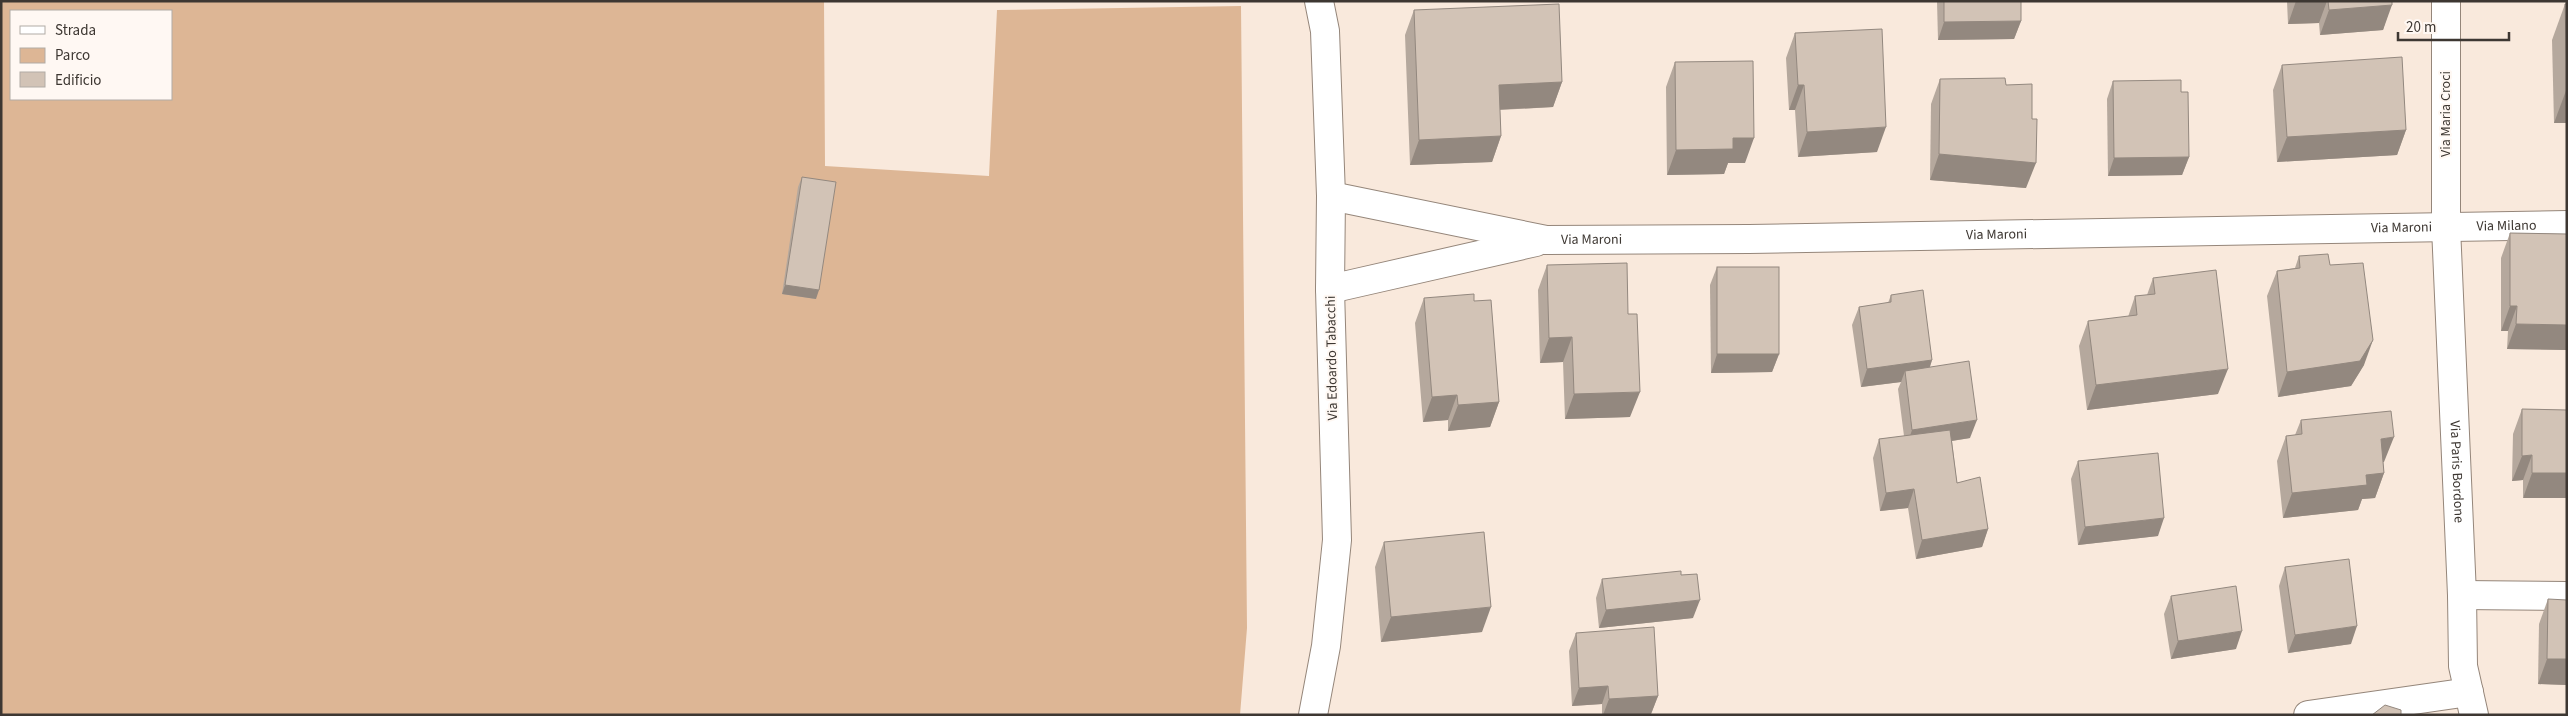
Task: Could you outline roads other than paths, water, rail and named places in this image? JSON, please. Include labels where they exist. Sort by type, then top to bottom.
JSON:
[{"type":"street","name":"Via Edoardo Tabacchi","points":[[1313,715],[1326,646],[1337,540],[1330,289],[1331,196],[1325,31],[1319,1]]},
{"type":"street","name":"Via Maria Croci","points":[[2446,1],[2446,228]]},
{"type":"street","name":"Via Maroni","points":[[1331,196],[1546,240],[1749,239],[2446,228]]},
{"type":"street","name":"Via Milano","points":[[2446,228],[2567,224]]},
{"type":"street","name":"Via Paris Bordone","points":[[2446,228],[2462,595],[2462,666],[2472,703]]},
{"type":"street","name":"Via Maroni","points":[[1330,289],[1546,240]]},
{"type":"street","points":[[2462,595],[2567,596]]},
{"type":"street","points":[[2308,715],[2472,703]]}]
